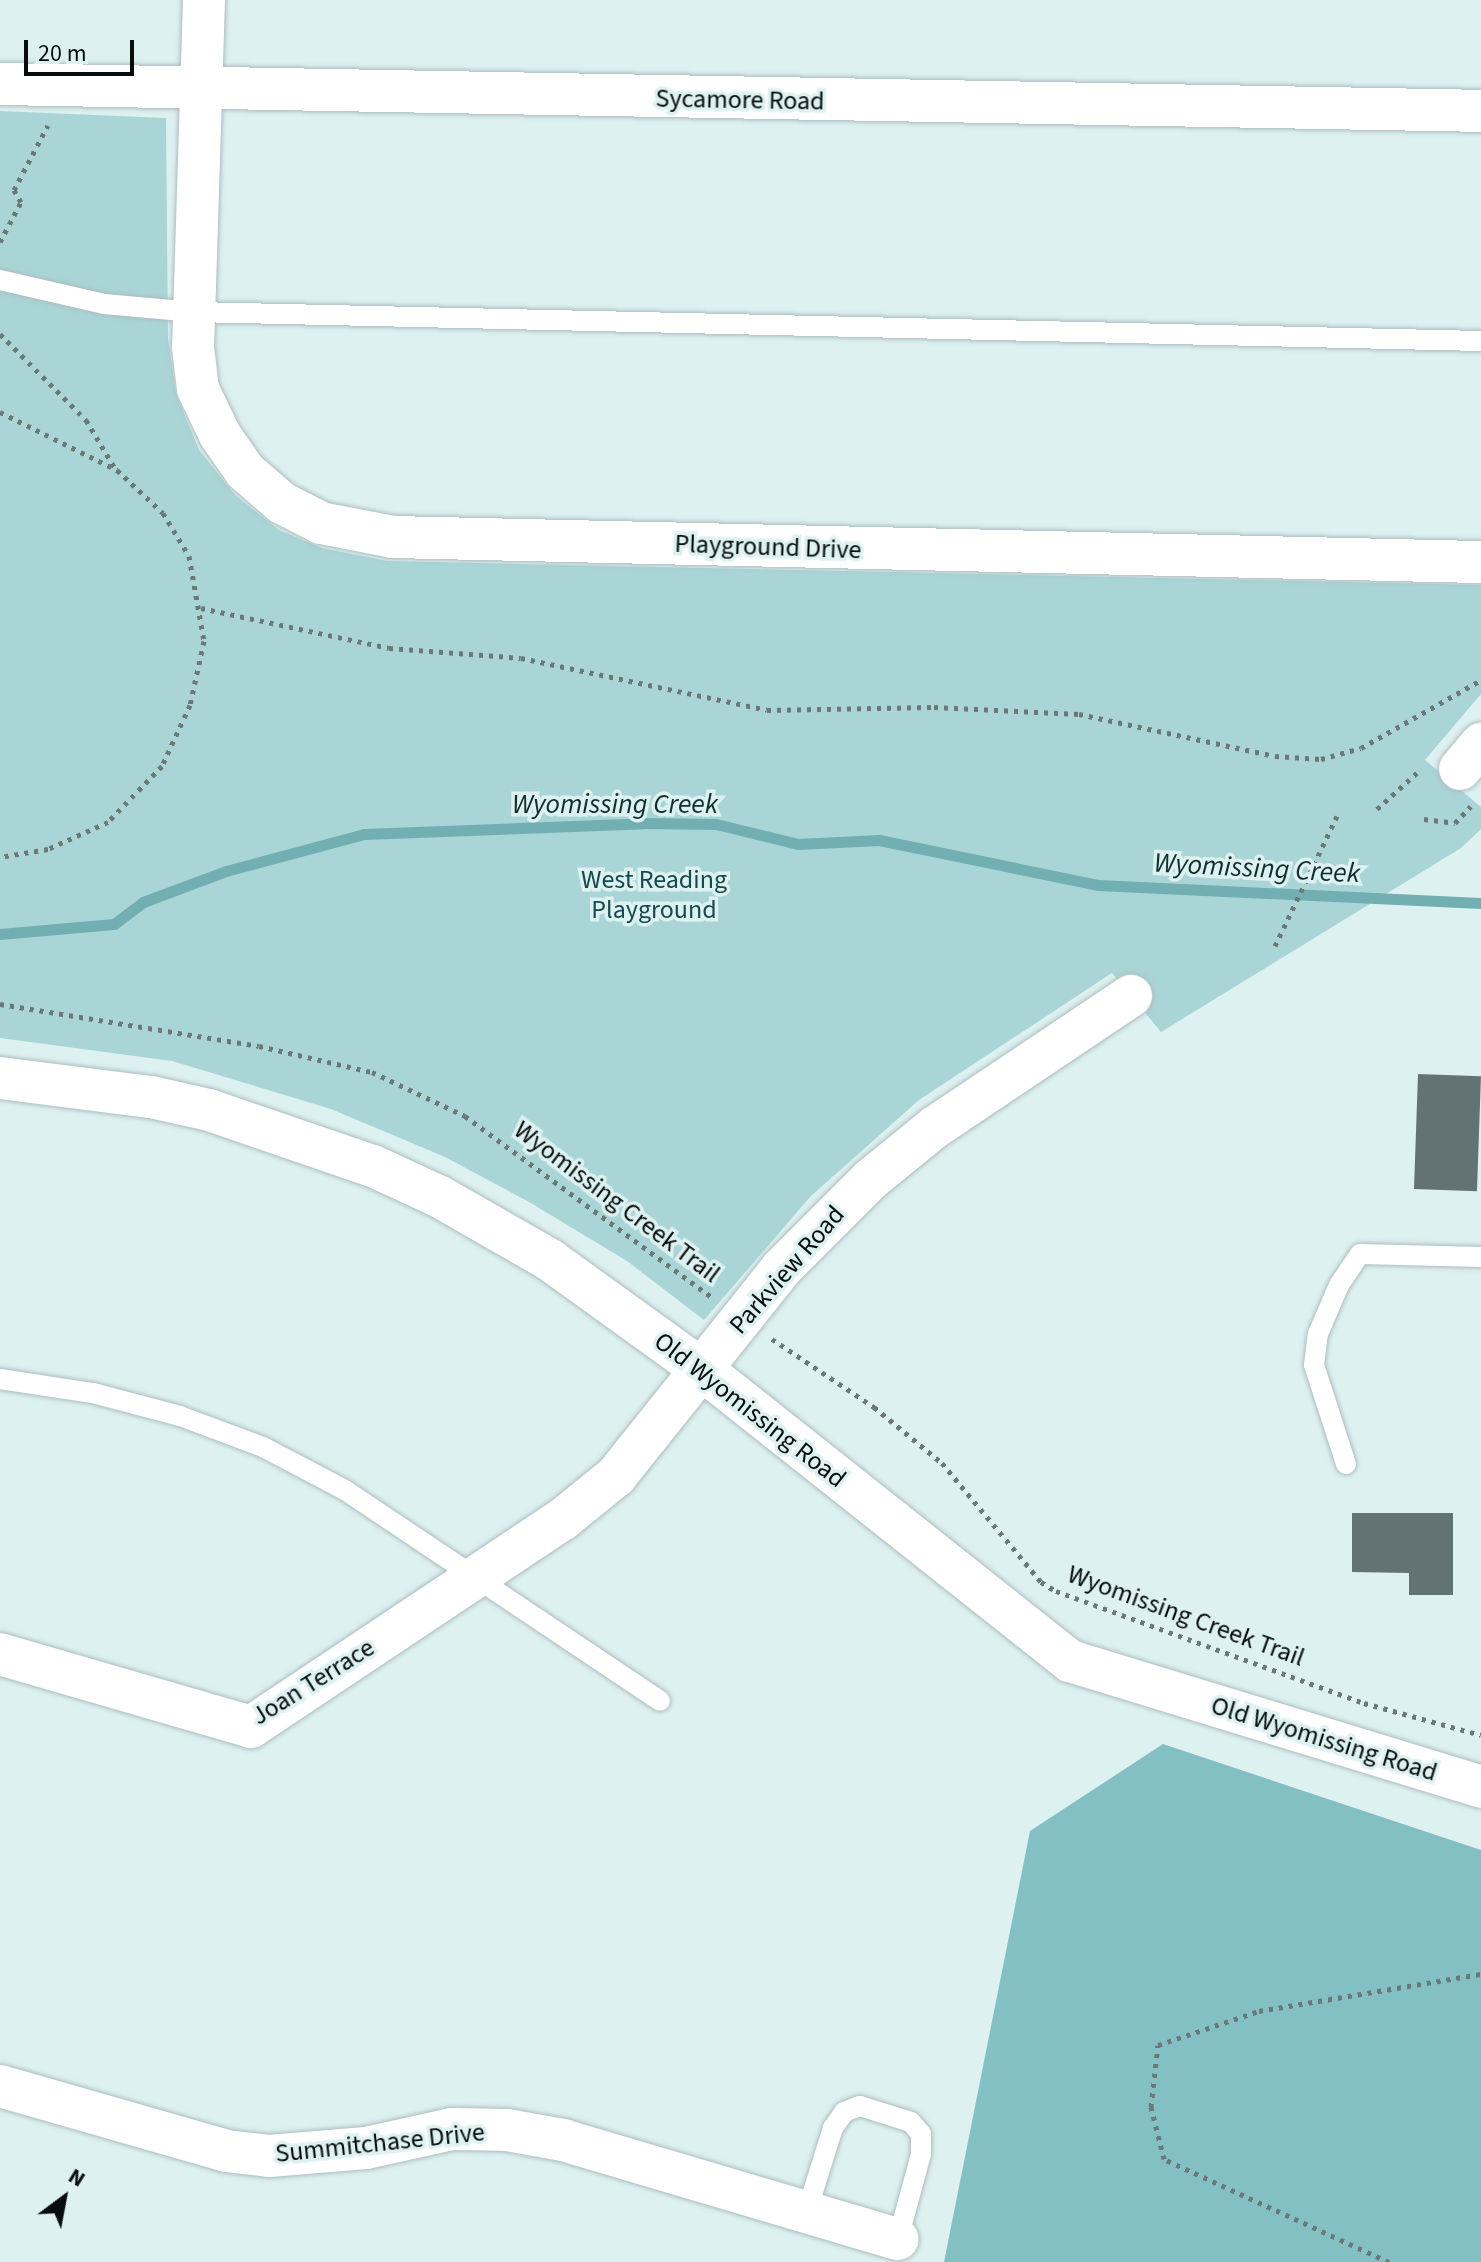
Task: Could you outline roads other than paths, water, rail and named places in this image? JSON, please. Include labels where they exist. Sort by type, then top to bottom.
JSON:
[{"type":"street","name":"Playground Drive","points":[[204,0],[194,312],[198,389],[220,435],[245,471],[282,503],[321,523],[363,534],[1481,562]]},
{"type":"street","name":"Sycamore Road","points":[[0,84],[201,91],[1481,111]]},
{"type":"street","name":"Parkview Road","points":[[473,1576],[616,1476],[704,1371],[781,1269],[871,1179],[935,1127],[1131,996]]},
{"type":"street","name":"Old Wyomissing Road","points":[[0,1078],[151,1097],[209,1110],[373,1166],[440,1197],[550,1260],[704,1371],[1070,1661],[1481,1787]]},
{"type":"street","name":"Joan Terrace","points":[[0,1654],[251,1727],[473,1576]]},
{"type":"street","name":"Summitchase Drive","points":[[0,2086],[226,2151],[269,2156],[366,2148],[452,2129],[507,2130],[563,2140],[898,2239]]},
{"type":"lane","points":[[0,280],[104,304],[194,312],[1481,341]]},
{"type":"lane","points":[[1346,1464],[1314,1365],[1318,1334],[1339,1285],[1360,1254],[1481,1257]]},
{"type":"lane","points":[[0,1379],[93,1393],[180,1416],[263,1447],[345,1490],[660,1701]]},
{"type":"lane","points":[[806,2214],[833,2128],[844,2112],[860,2106],[911,2122],[921,2134],[921,2154],[898,2239]]},
{"type":"waterway","name":"Wyomissing Creek","points":[[0,934],[114,924],[143,902],[226,871],[364,834],[645,823],[716,824],[798,844],[879,840],[1098,885],[1481,903]]},
{"type":"park label","name":"West Reading Playground","points":[[654,895]]}]
